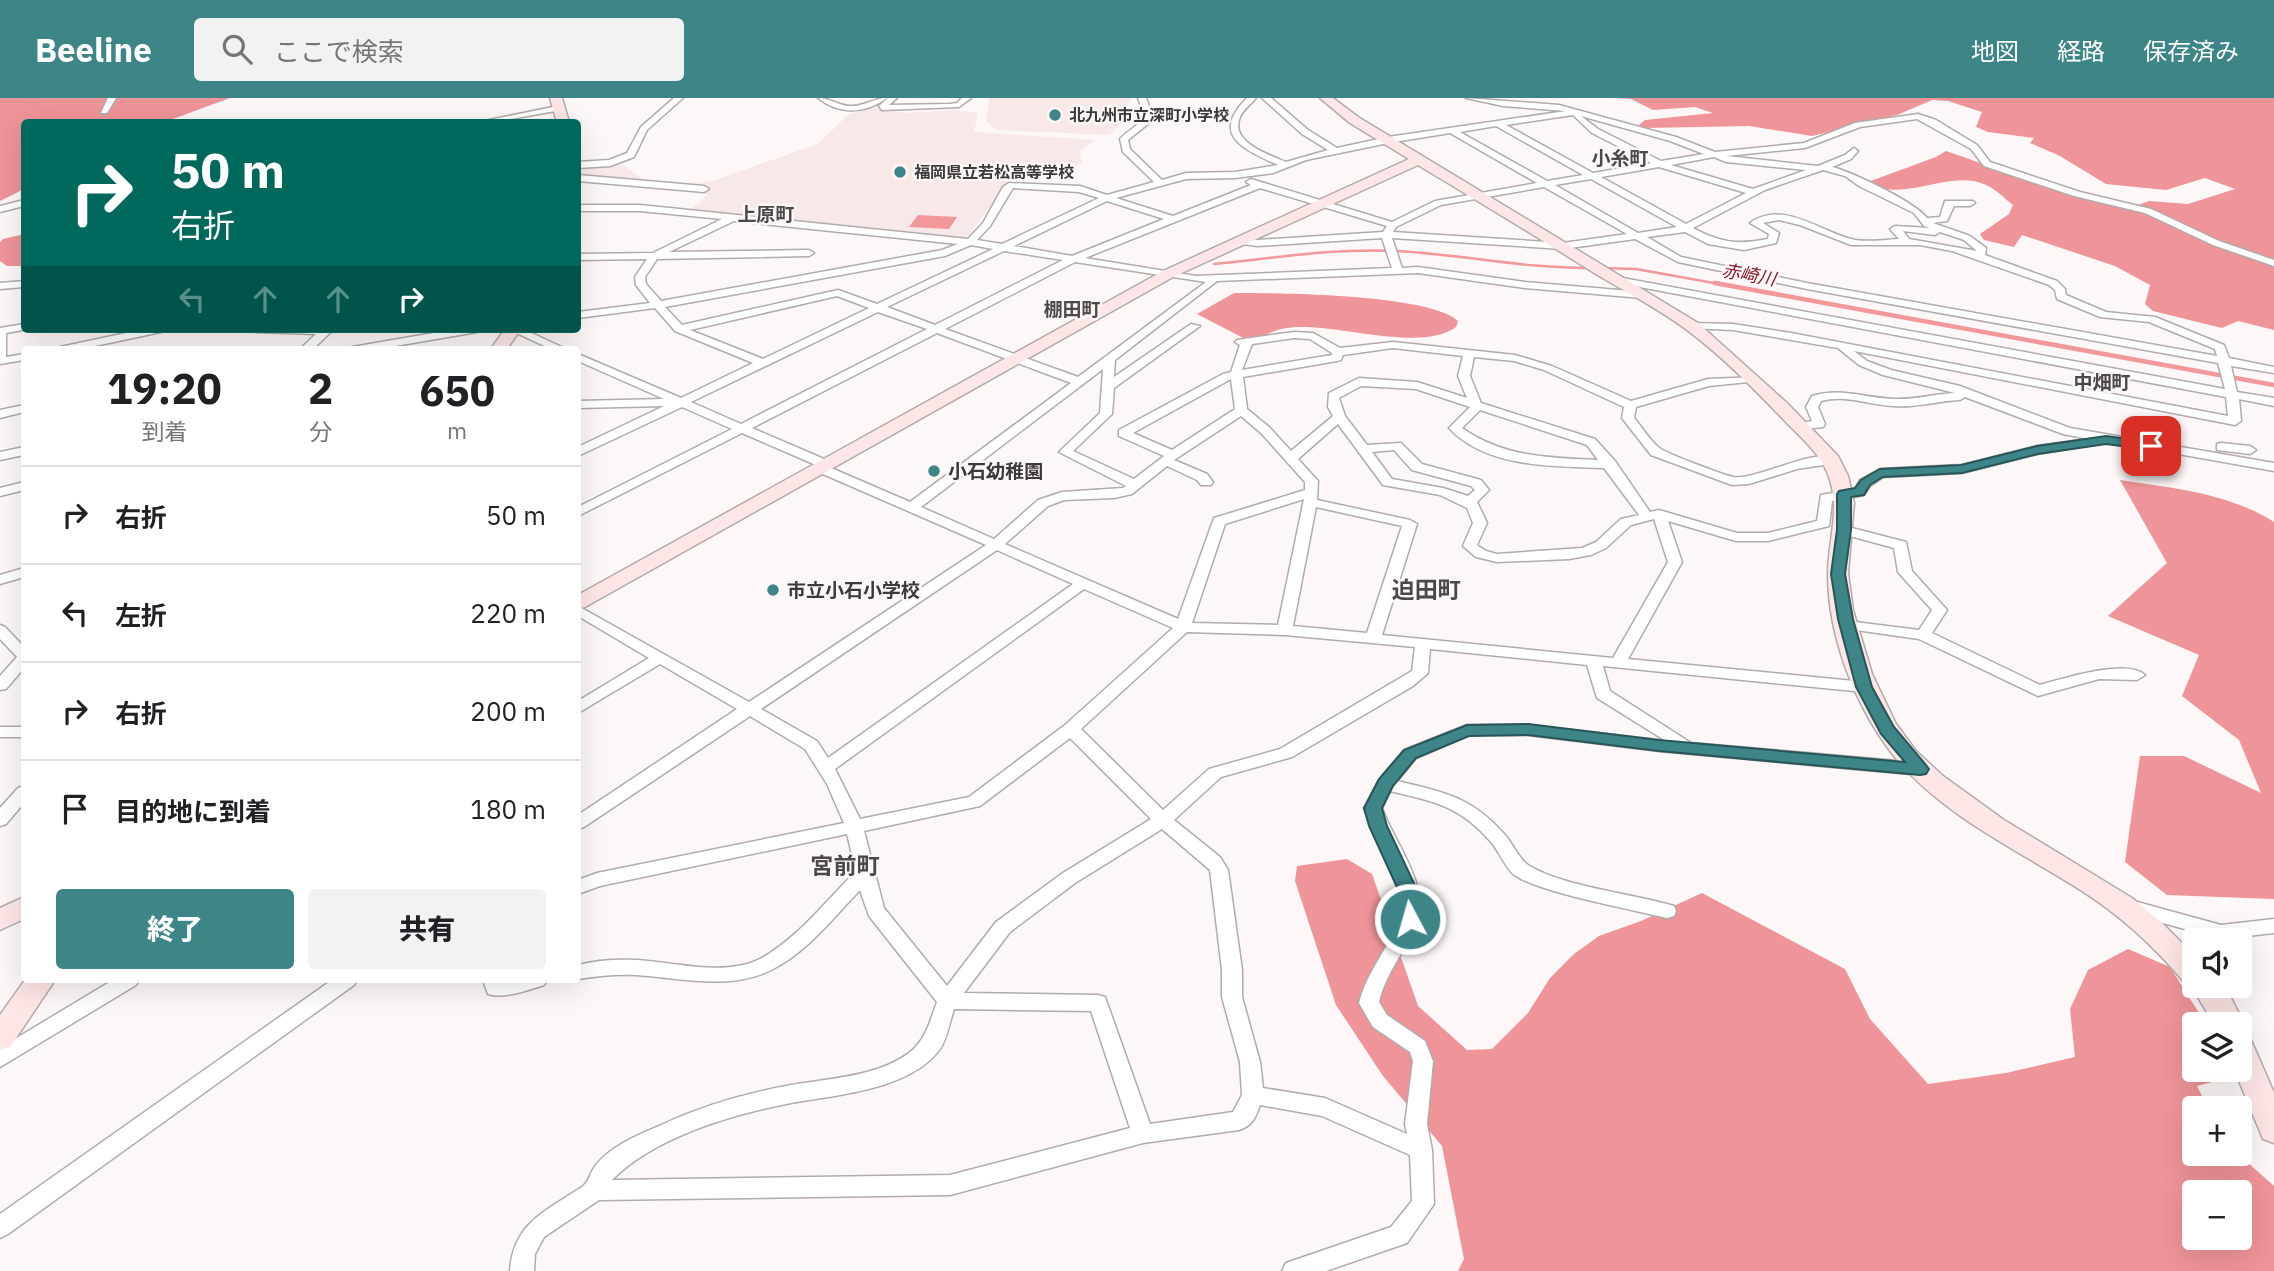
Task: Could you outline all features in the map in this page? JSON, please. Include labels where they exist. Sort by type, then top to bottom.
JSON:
[{"type":"street","points":[[104,111],[111,98]]},
{"type":"street","points":[[581,165],[610,163],[631,155],[637,136],[644,127],[679,98]]},
{"type":"street","points":[[822,98],[847,110],[864,107],[883,98]]},
{"type":"street","points":[[864,107],[865,102],[871,98]]},
{"type":"street","points":[[893,98],[883,106],[885,108],[894,110],[959,105],[967,98]]},
{"type":"street","points":[[1142,98],[1148,114],[1146,121],[1124,139],[1126,150],[1158,181]]},
{"type":"street","points":[[1252,98],[1236,111],[1233,118],[1238,140],[1287,166]]},
{"type":"street","points":[[1266,98],[1305,132],[1335,151]]},
{"type":"street","points":[[1326,98],[1354,120],[1418,160],[1692,326],[1754,379],[1831,460],[1844,494],[1844,530],[1838,574],[1847,625],[1864,687],[1887,730],[1920,769],[1987,819],[2122,905],[2169,944],[2182,960]]},
{"type":"street","points":[[1470,98],[1559,107],[1673,139],[1726,159],[1821,168],[1848,174],[1861,184],[1917,211],[1923,221],[1974,241],[1982,250],[1980,255]]},
{"type":"street","points":[[1525,98],[1530,106]]},
{"type":"street","points":[[495,119],[557,103]]},
{"type":"street","points":[[1559,107],[1587,122],[1595,131],[1662,165],[1753,192]]},
{"type":"street","points":[[581,451],[1108,197],[1158,181],[1186,176],[1235,175],[1287,166],[1304,158],[1388,140],[1570,113]]},
{"type":"street","points":[[1386,235],[1393,225],[1438,203],[1712,155],[1805,145],[1858,125],[1918,117],[1933,122],[1974,147],[1987,164],[2077,194],[2148,211],[2216,243],[2274,262]]},
{"type":"street","points":[[1498,124],[1685,229],[1718,244],[1757,246],[1773,241],[1774,233],[1755,225],[1756,222],[1783,217],[1849,242],[1940,245],[1980,255],[2053,283],[2060,289],[2061,297],[2092,311],[2118,318],[2151,319],[2170,326],[2220,348],[2232,394],[2235,421],[1791,336],[1733,327],[1692,326]]},
{"type":"street","points":[[1452,131],[1678,259],[1803,300],[2011,338],[2225,361],[2274,370]]},
{"type":"street","points":[[1236,241],[1258,243],[1386,235],[1563,246],[1685,229],[1753,192],[1848,157],[1854,150]]},
{"type":"street","points":[[581,601],[1168,274],[1418,160]]},
{"type":"street","points":[[1235,175],[1259,185],[1393,225]]},
{"type":"street","points":[[581,178],[704,189]]},
{"type":"street","points":[[581,315],[656,305],[945,253],[971,242],[987,224],[1008,187],[1012,185],[1080,190],[1173,219]]},
{"type":"street","points":[[581,510],[1075,258],[1259,185]]},
{"type":"street","points":[[1923,221],[1944,219],[1948,203],[1970,203]]},
{"type":"street","points":[[0,209],[21,204]]},
{"type":"street","points":[[581,208],[640,208],[730,219],[817,241]]},
{"type":"street","points":[[730,219],[654,256],[640,277],[640,285],[679,328],[763,363]]},
{"type":"street","points":[[1907,242],[1895,229],[1944,230]]},
{"type":"street","points":[[1386,235],[1398,270]]},
{"type":"street","points":[[817,241],[827,275],[838,293]]},
{"type":"street","points":[[581,257],[654,256],[817,241],[971,242],[1196,279],[1398,270],[1439,271],[1503,282],[1642,295]]},
{"type":"street","points":[[911,508],[1211,283],[1214,277]]},
{"type":"street","points":[[1617,280],[1803,300],[2011,338],[2232,394],[2274,402]]},
{"type":"street","points":[[0,286],[21,284]]},
{"type":"street","points":[[679,328],[838,293],[1018,357],[1077,381]]},
{"type":"street","points":[[1791,336],[1803,300]]},
{"type":"street","points":[[1106,388],[1195,326]]},
{"type":"street","points":[[21,328],[0,331],[0,361],[21,358]]},
{"type":"street","points":[[103,346],[125,344],[151,333]]},
{"type":"street","points":[[309,346],[324,333]]},
{"type":"street","points":[[405,346],[416,333]]},
{"type":"street","points":[[375,346],[453,333]]},
{"type":"street","points":[[522,333],[553,346]]},
{"type":"street","points":[[1285,630],[1311,497],[1311,481],[1265,430],[1241,410],[1236,373],[1244,343],[1294,335],[1313,336],[1338,352],[1393,345],[1470,352],[1536,363],[1630,405],[1708,383],[1754,379]]},
{"type":"street","points":[[2003,377],[2011,338]]},
{"type":"street","points":[[1835,344],[1863,363],[1888,373],[1973,396],[2036,422],[2106,440],[2195,452],[2274,467]]},
{"type":"street","points":[[1206,482],[1202,477],[1123,433],[1236,373],[1278,369],[1337,358],[1338,352]]},
{"type":"street","points":[[1470,352],[1464,376],[1477,407]]},
{"type":"street","points":[[1110,357],[1106,415],[1065,452],[1135,485]]},
{"type":"street","points":[[581,358],[743,429],[911,508],[1183,627],[1285,630],[1864,687]]},
{"type":"street","points":[[1618,663],[1675,562],[1653,515],[1591,442],[1417,386],[1359,382],[1332,396],[1339,418],[1388,482],[1458,497],[1469,502],[1476,509],[1480,523],[1470,547],[1481,554],[1497,558],[1586,552],[1601,545],[1626,522],[1653,515],[1736,537],[1768,537],[1824,523],[1826,498],[1859,492],[1865,482],[1880,473],[1962,469],[2037,450],[2106,440]]},
{"type":"street","points":[[1800,427],[1819,424],[1812,407],[1815,399],[1827,394],[1842,393],[1893,403],[1973,396]]},
{"type":"street","points":[[581,405],[681,402]]},
{"type":"street","points":[[1630,405],[1628,418],[1655,452],[1717,477],[1732,481],[1749,480],[1795,465],[1831,460]]},
{"type":"street","points":[[1477,407],[1455,428],[1471,443],[1531,461],[1610,464]]},
{"type":"street","points":[[0,414],[21,410]]},
{"type":"street","points":[[581,821],[997,544],[1043,503],[1062,496],[1127,491],[1169,458],[1241,410]]},
{"type":"street","points":[[1290,459],[1339,418]]},
{"type":"street","points":[[1363,449],[1397,446],[1417,467],[1476,483],[1482,490],[1469,502]]},
{"type":"street","points":[[2195,452],[2220,446],[2250,450]]},
{"type":"street","points":[[0,456],[21,452]]},
{"type":"street","points":[[0,492],[21,487]]},
{"type":"street","points":[[581,886],[597,880],[853,825],[974,802],[1070,729],[1183,627],[1219,520],[1311,497],[1410,524],[1373,638]]},
{"type":"street","points":[[1844,530],[1902,545],[1905,572],[1940,610],[1923,635]]},
{"type":"street","points":[[0,580],[21,573]]},
{"type":"street","points":[[828,767],[1083,583]]},
{"type":"street","points":[[581,612],[811,746],[828,767],[832,783],[853,825],[876,911],[947,1001]]},
{"type":"street","points":[[1847,625],[1923,635],[2038,691],[2099,674],[2137,674]]},
{"type":"street","points":[[0,630],[21,654]]},
{"type":"street","points":[[522,1271],[523,1252],[536,1230],[595,1190],[604,1172],[623,1155],[668,1132],[721,1111],[784,1095],[862,1082],[897,1070],[916,1059],[932,1044],[947,1001],[1003,927],[1069,878],[1162,821],[1215,774],[1286,753],[1407,683],[1420,673],[1423,643]]},
{"type":"street","points":[[581,706],[661,657]]},
{"type":"street","points":[[1594,660],[1603,694],[1686,746]]},
{"type":"street","points":[[0,685],[21,661]]},
{"type":"street","points":[[595,1190],[950,1185],[1143,1134],[1239,1121],[1246,1114],[1253,1095],[1250,1062],[1232,997],[1219,870],[1214,862],[1162,821],[1098,760],[1070,729]]},
{"type":"street","points":[[1294,1271],[1399,1235],[1423,1204],[1421,1150],[1416,1124],[1423,1061],[1418,1047],[1380,1021],[1369,1003],[1371,989],[1410,919],[1410,896],[1378,826],[1373,808],[1385,784],[1410,754],[1467,730],[1528,730],[1659,746],[1686,746],[1920,769]]},
{"type":"street","points":[[0,732],[21,732]]},
{"type":"street","points":[[1385,784],[1443,798],[1473,813],[1499,840],[1520,870],[1549,882],[1667,911]]},
{"type":"street","points":[[0,804],[21,794]]},
{"type":"street","points":[[0,820],[21,795]]},
{"type":"street","points":[[581,972],[620,967],[688,972],[740,972],[764,965],[783,953],[865,873]]},
{"type":"street","points":[[2122,905],[2221,932],[2274,926]]},
{"type":"street","points":[[0,920],[21,909]]},
{"type":"street","points":[[0,1038],[39,983]]},
{"type":"street","points":[[0,1058],[124,983]]},
{"type":"street","points":[[0,1227],[343,983]]},
{"type":"street","points":[[494,983],[495,988],[521,983]]},
{"type":"street","points":[[947,1001],[1098,1003],[1143,1134]]},
{"type":"street","points":[[2252,1077],[2274,1129]]},
{"type":"street","points":[[1253,1095],[1325,1107],[1421,1150]]},
{"type":"shaded area","points":[[0,98],[230,98],[173,119],[21,119],[21,190],[0,201]]},
{"type":"shaded area","name":"北九州市立深町小学校","points":[[989,98],[1132,98],[1124,109],[1123,121],[1109,135],[997,130],[986,121]]},
{"type":"shaded area","points":[[1614,98],[2274,98],[2274,330],[2238,321],[2222,328],[2153,311],[2145,304],[2150,285],[2115,266],[2022,235],[2014,247],[1984,240],[1980,234],[2009,214],[2013,205],[1986,185],[1957,181],[1896,190],[1881,188],[1868,182],[1946,151],[2069,194],[2138,205],[2149,201],[2188,204],[2235,189],[2205,178],[2166,190],[2106,184],[2060,156],[2030,143],[2034,138],[1988,132],[1976,127],[1982,112],[1948,101],[1932,100],[1897,115],[1812,136],[1749,126],[1645,128],[1639,125],[1645,120],[1713,113],[1695,107],[1653,110],[1631,99]]},
{"type":"shaded area","name":"福岡県立若松高等学校","points":[[874,108],[906,113],[955,110],[978,113],[974,132],[1095,140],[1079,152],[1082,162],[1058,178],[1011,180],[966,238],[687,213],[707,195],[694,190],[581,182],[583,166],[624,165],[642,179],[658,183],[682,185],[715,180],[818,144],[849,114]]},
{"type":"shaded area","points":[[918,215],[957,217],[949,229],[909,227]]},
{"type":"shaded area","points":[[21,235],[21,266],[7,266],[0,261],[0,242]]},
{"type":"shaded area","points":[[1234,293],[1386,300],[1442,312],[1458,321],[1456,327],[1439,335],[1419,338],[1300,327],[1277,330],[1251,342],[1197,314]]},
{"type":"shaded area","points":[[2120,480],[2219,498],[2257,512],[2274,522],[2274,899],[2167,895],[2125,862],[2140,756],[2184,756],[2261,793],[2239,740],[2182,696],[2199,655],[2108,616],[2167,563]]},
{"type":"shaded area","points":[[1347,859],[1372,874],[1418,1006],[1467,1050],[1492,1049],[1528,1013],[1550,978],[1574,954],[1599,936],[1641,921],[1702,893],[1845,969],[1870,1019],[1928,1084],[2006,1073],[2075,1057],[2070,1009],[2088,970],[2128,949],[2170,967],[2182,986],[2182,998],[2190,998],[2198,1012],[2182,1012],[2182,1082],[2212,1082],[2197,1086],[2202,1096],[2182,1096],[2182,1166],[2252,1166],[2274,1186],[2274,1271],[1458,1271],[1464,1259],[1442,1146],[1383,1076],[1336,1005],[1295,881],[1297,866]]},
{"type":"waterway","name":"赤崎川","points":[[1214,264],[1372,250],[1592,268]]},
{"type":"waterway","name":"赤崎川","points":[[1602,268],[1636,269],[1725,285]]},
{"type":"waterway","name":"赤崎川","points":[[1715,283],[2274,385]]},
{"type":"place","name":"北九州市立深町小学校","points":[[1055,115]]},
{"type":"place","name":"福岡県立若松高等学校","points":[[900,172]]},
{"type":"place","name":"小石幼稚園","points":[[934,471]]},
{"type":"place","name":"市立小石小学校","points":[[773,590]]},
{"type":"district","name":"小糸町","points":[[1620,158]]},
{"type":"district","name":"上原町","points":[[766,214]]},
{"type":"district","name":"棚田町","points":[[1072,309]]},
{"type":"district","name":"中畑町","points":[[2102,382]]},
{"type":"district","name":"迫田町","points":[[1426,590]]},
{"type":"district","name":"宮前町","points":[[845,866]]},
{"type":"route","points":[[1410,919],[1410,896],[1404,877],[1378,826],[1373,808],[1385,784],[1410,754],[1467,730],[1528,730],[1659,746],[1686,746],[1920,769],[1887,730],[1864,687],[1846,619],[1838,574],[1844,530],[1844,494],[1859,492],[1865,482],[1880,473],[1944,472],[1979,466],[2037,450],[2106,440],[2151,446]]}]
